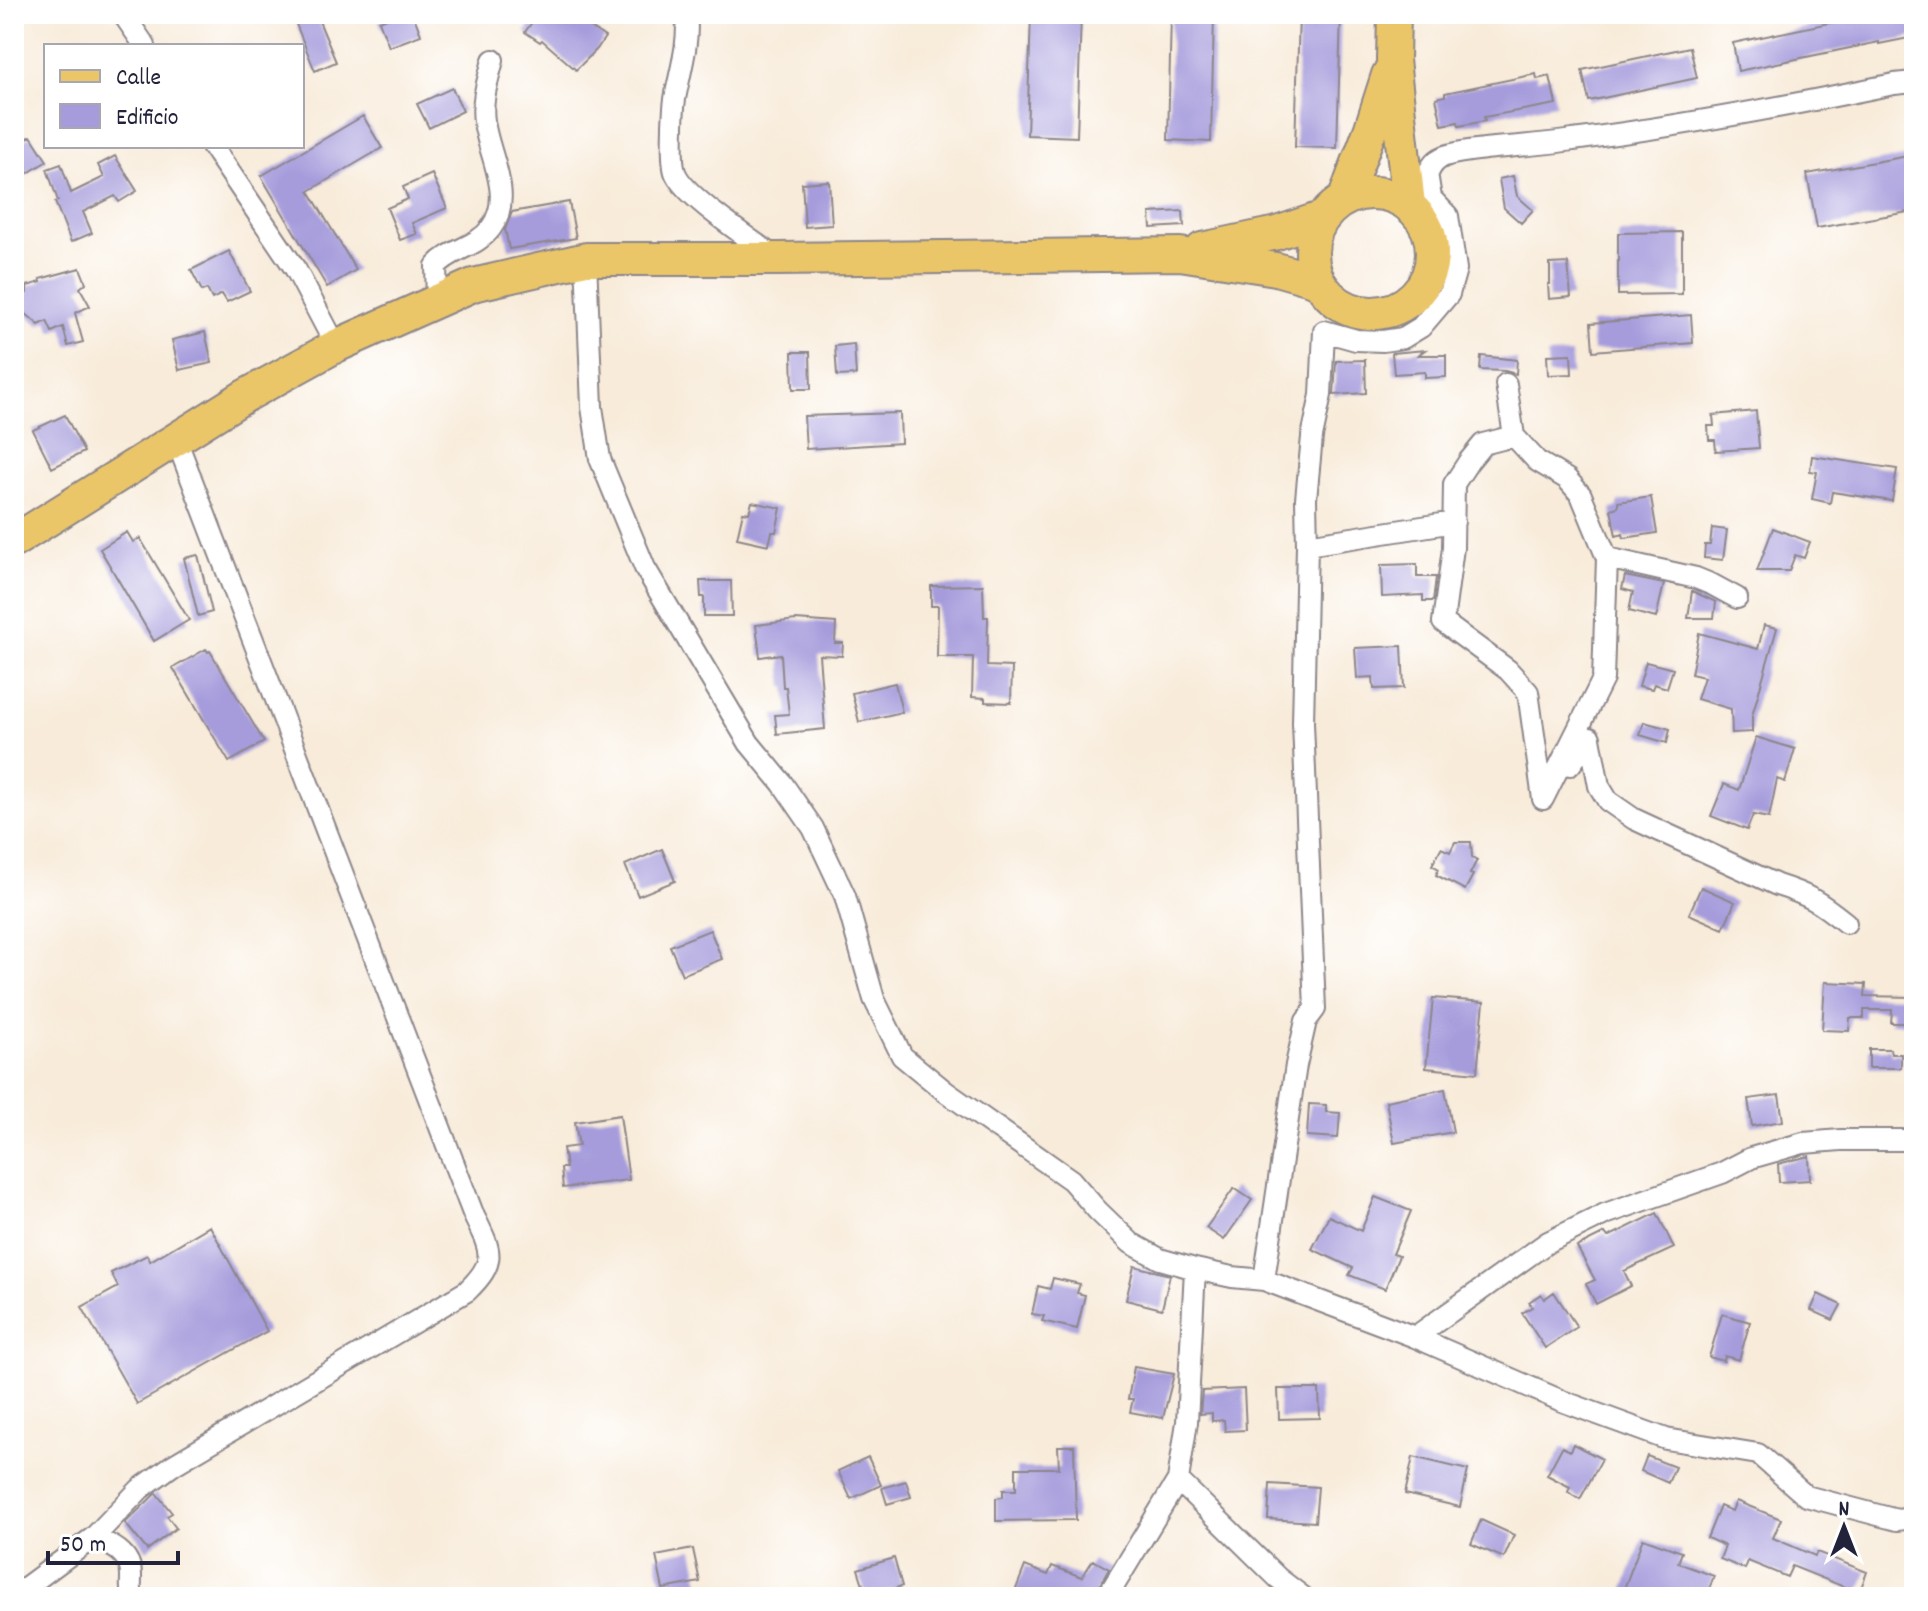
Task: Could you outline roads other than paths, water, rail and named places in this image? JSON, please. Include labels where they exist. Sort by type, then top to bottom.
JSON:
[{"type":"main road","points":[[1394,14],[1393,60],[1414,210]]},
{"type":"main road","points":[[1180,254],[1277,233],[1334,208],[1371,193],[1384,194],[1397,198],[1414,210],[1431,238],[1433,252],[1428,278],[1412,299],[1388,312],[1360,312],[1348,308],[1336,301],[1318,281],[1312,255],[1317,229],[1334,208],[1371,128],[1393,60]]},
{"type":"main road","points":[[14,541],[245,396],[336,346],[473,285],[586,259],[1180,254],[1267,267],[1318,281]]},
{"type":"street","points":[[123,14],[144,44]]},
{"type":"street","points":[[686,14],[688,31],[674,104],[673,170],[680,184],[695,198],[777,259]]},
{"type":"street","points":[[437,301],[436,266],[442,259],[472,244],[491,229],[500,210],[502,192],[483,120],[483,98],[493,60]]},
{"type":"street","points":[[1414,210],[1427,173],[1433,163],[1445,156],[1659,128],[1914,82]]},
{"type":"street","points":[[213,148],[296,270],[336,346]]},
{"type":"street","points":[[1264,1280],[1296,1065],[1306,1021],[1315,1009],[1303,723],[1306,499],[1312,437],[1321,395],[1324,331],[1356,340],[1403,338],[1421,327],[1449,294],[1456,269],[1448,216],[1431,198],[1427,173]]},
{"type":"street","points":[[586,259],[592,407],[600,459],[645,568],[749,743],[813,828],[845,896],[874,999],[902,1056],[946,1092],[1071,1180],[1131,1243],[1160,1259],[1232,1277],[1264,1280],[1415,1337],[1562,1401],[1666,1439],[1758,1454],[1806,1496],[1897,1520],[1914,1518]]},
{"type":"street","points":[[1506,384],[1514,436],[1537,461],[1567,479],[1581,495],[1607,558],[1603,679],[1543,799]]},
{"type":"street","points":[[1514,436],[1483,444],[1454,484],[1453,548],[1443,622],[1508,670],[1528,692],[1543,799]]},
{"type":"street","points":[[14,1596],[94,1537],[140,1489],[173,1465],[467,1291],[482,1276],[487,1264],[488,1245],[474,1216],[176,439]]},
{"type":"street","points":[[1307,545],[1454,522]]},
{"type":"street","points":[[1607,558],[1696,578],[1737,598]]},
{"type":"street","points":[[1543,799],[1590,738],[1599,786],[1608,801],[1634,819],[1777,885],[1817,900],[1846,923]]},
{"type":"street","points":[[1415,1337],[1548,1242],[1605,1214],[1722,1173],[1751,1158],[1803,1143],[1914,1140]]},
{"type":"street","points":[[1107,1597],[1178,1480],[1187,1422],[1195,1269]]},
{"type":"street","points":[[1178,1480],[1278,1578],[1303,1597]]},
{"type":"street","points":[[94,1537],[120,1550],[129,1562],[132,1597]]}]
